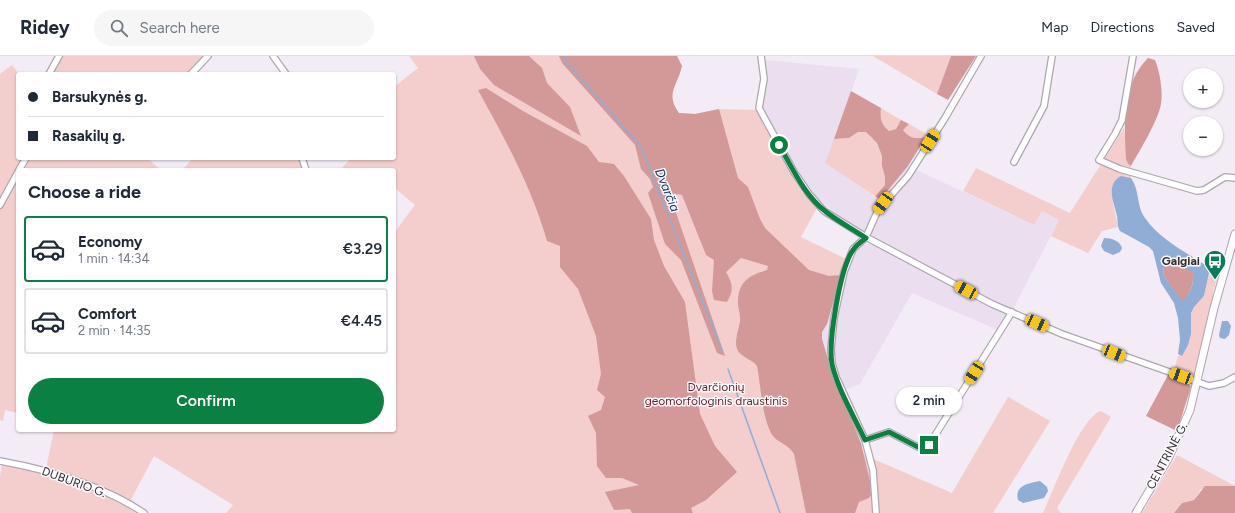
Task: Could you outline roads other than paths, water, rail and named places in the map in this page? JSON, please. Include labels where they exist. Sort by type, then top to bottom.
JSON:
[{"type":"main road","name":"CENTRINĖ G.","points":[[1136,513],[1177,442],[1190,410],[1198,382],[1214,308],[1235,234]]},
{"type":"street","points":[[50,72],[59,56]]},
{"type":"street","points":[[193,72],[208,56]]},
{"type":"street","points":[[273,56],[285,72]]},
{"type":"street","points":[[761,56],[764,79],[759,108],[794,172],[809,194],[824,211],[866,238],[992,304],[1062,334],[1212,386],[1235,377]]},
{"type":"street","points":[[876,513],[873,470],[865,440],[836,377],[831,349],[834,318],[848,258],[853,249],[866,238],[878,210],[908,176],[945,118],[981,56]]},
{"type":"street","points":[[1014,162],[1044,106],[1052,56]]},
{"type":"street","points":[[1133,56],[1122,120],[1099,160],[1120,169],[1197,191],[1204,190],[1225,177],[1235,178]]},
{"type":"street","points":[[0,205],[16,176]]},
{"type":"street","points":[[865,440],[889,432],[918,447],[929,445],[1012,312]]},
{"type":"street","name":"DUBURIO G.","points":[[0,461],[45,471],[77,482],[104,492],[144,513]]},
{"type":"water","points":[[1121,176],[1131,178],[1136,188],[1142,213],[1151,226],[1175,246],[1210,268],[1204,296],[1194,307],[1191,313],[1191,334],[1188,345],[1182,356],[1178,354],[1180,340],[1178,318],[1174,303],[1161,283],[1153,251],[1119,229],[1112,194],[1113,184]],"holes":[[[1171,261],[1193,272],[1191,288],[1188,295],[1182,301],[1164,276],[1163,268]]]},
{"type":"water","points":[[1104,238],[1113,239],[1118,242],[1122,248],[1120,252],[1113,255],[1104,251],[1101,246]]},
{"type":"water","points":[[1222,321],[1228,321],[1231,326],[1229,335],[1225,339],[1220,338],[1219,335]]},
{"type":"water","points":[[1040,481],[1047,487],[1048,491],[1044,498],[1023,503],[1018,500],[1018,491],[1021,488],[1028,484]]},
{"type":"waterway","name":"Dvarčia","points":[[563,56],[568,64],[641,147],[722,350]]},
{"type":"waterway","name":"Dvarčia","points":[[728,369],[780,513]]},
{"type":"place","name":"Galgiai","points":[[1215,280]]},
{"type":"park label","name":"Dvarčionių geomorfologinis draustinis","points":[[716,394]]}]
